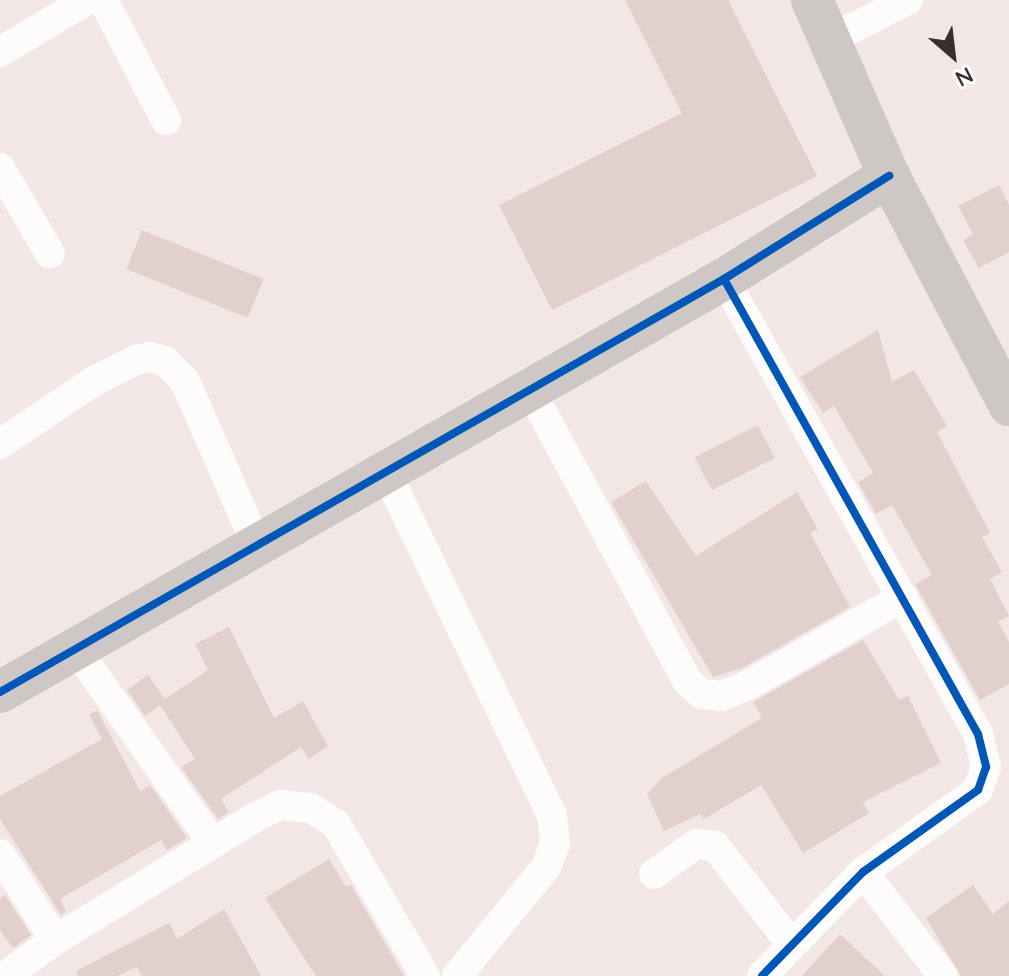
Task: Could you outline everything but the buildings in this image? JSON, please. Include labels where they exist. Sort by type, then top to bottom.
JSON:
[{"type":"street","points":[[0,52],[87,0]]},
{"type":"street","points":[[103,0],[166,120]]},
{"type":"street","points":[[812,0],[889,176],[1009,405]]},
{"type":"street","points":[[831,39],[908,0]]},
{"type":"street","points":[[0,168],[50,254]]},
{"type":"street","points":[[0,692],[724,279],[889,176]]},
{"type":"street","points":[[724,279],[978,734],[986,767],[978,790],[863,872],[762,976]]},
{"type":"street","points":[[0,444],[94,381],[136,360],[150,357],[165,361],[185,381],[257,546]]},
{"type":"street","points":[[530,390],[688,682],[702,694],[722,696],[750,684],[903,597]]},
{"type":"street","points":[[386,472],[552,815],[555,844],[546,867],[457,976]]},
{"type":"street","points":[[76,649],[213,843]]},
{"type":"street","points":[[5,976],[55,940],[280,805],[311,808],[336,824],[425,976]]},
{"type":"street","points":[[654,874],[696,844],[715,846],[792,945]]},
{"type":"street","points":[[0,854],[55,940]]},
{"type":"street","points":[[863,872],[943,976]]},
{"type":"cycle path","points":[[0,692],[724,279],[889,176]]},
{"type":"cycle path","points":[[724,279],[978,734],[986,767],[978,790],[863,872],[762,976]]}]
